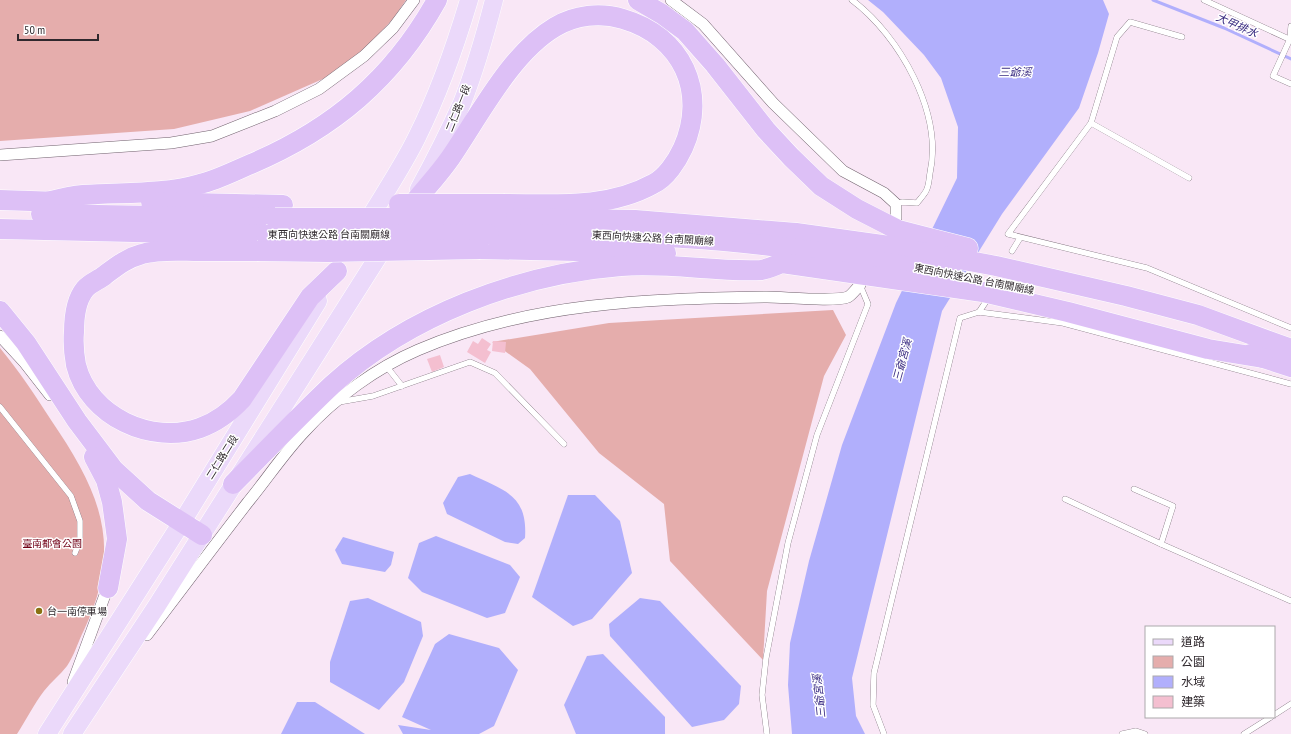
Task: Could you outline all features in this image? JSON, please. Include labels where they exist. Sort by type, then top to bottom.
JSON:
[{"type":"highway","points":[[47,202],[81,195],[158,192],[200,184],[272,155],[321,128],[358,99],[384,75],[407,47],[437,0]]},
{"type":"highway","points":[[638,0],[662,14],[685,31],[715,65],[766,130],[791,157],[821,186],[857,209],[883,253]]},
{"type":"highway","points":[[408,210],[449,160],[522,55],[537,40],[555,27],[575,18],[594,15],[615,16],[635,22],[650,29],[666,41],[678,56],[687,76],[692,96],[692,116],[688,136],[680,155],[668,172],[655,184],[635,193],[607,201],[573,204],[493,226]]},
{"type":"highway","points":[[0,200],[47,202],[270,227],[493,226],[674,253],[720,256],[782,263],[883,253],[995,275],[1129,288],[1198,315],[1291,348]]},
{"type":"highway","name":"東西向快速公路 台南關廟線","points":[[0,213],[270,227]]},
{"type":"highway","name":"東西向快速公路 台南關廟線","points":[[0,229],[493,226],[883,253],[995,275],[1204,336],[1291,367]]},
{"type":"highway","points":[[270,227],[172,251],[143,254],[123,261],[85,289],[77,307],[73,348],[77,366],[85,385],[95,400],[110,414],[125,422],[150,431],[161,433],[181,432],[200,428],[215,422],[230,412],[242,399],[310,297],[337,271]]},
{"type":"highway","points":[[233,484],[333,384],[378,349],[406,331],[479,299],[556,276],[589,269],[624,266],[652,266],[763,270],[782,263]]},
{"type":"highway","points":[[0,311],[26,343],[77,421],[114,470],[148,501],[202,534]]},
{"type":"highway","points":[[77,421],[106,480],[112,502],[117,539],[108,588]]},
{"type":"main road","name":"二仁路二段","points":[[47,734],[182,522],[394,178],[417,137],[439,87],[457,40],[469,0]]},
{"type":"main road","name":"二仁路一段","points":[[408,210],[441,149],[462,102],[480,49],[494,0]]},
{"type":"main road","points":[[72,734],[202,534],[408,210]]},
{"type":"street","points":[[0,155],[171,143],[212,136],[275,111],[319,89],[364,56],[393,28],[414,0]]},
{"type":"street","points":[[79,734],[132,656],[217,542],[304,431],[335,402],[359,384],[387,367],[418,351],[513,318],[601,304],[682,299],[783,297],[838,299],[849,297],[883,253],[896,204],[884,193],[843,171],[773,103],[702,24],[671,0]]},
{"type":"street","points":[[0,336],[25,363],[81,439],[98,475],[107,517],[110,553],[108,588],[84,648],[65,706]]},
{"type":"lane","points":[[852,0],[863,8],[886,33],[906,64],[926,105],[932,133],[933,159],[927,190],[917,203],[902,202],[896,204]]},
{"type":"lane","points":[[1204,0],[1290,39]]},
{"type":"lane","points":[[1182,37],[1130,22],[1116,37],[1091,123],[1008,234],[1147,268],[1291,328]]},
{"type":"lane","points":[[1291,26],[1290,39],[1273,76],[1291,84]]},
{"type":"lane","points":[[1091,123],[1189,178]]},
{"type":"lane","points":[[979,312],[995,275],[1020,238]]},
{"type":"lane","points":[[767,734],[762,695],[766,658],[788,543],[816,435],[868,304],[883,253]]},
{"type":"lane","points":[[884,734],[873,705],[874,673],[960,318],[979,312],[1062,323],[1291,384]]},
{"type":"lane","points":[[335,402],[373,396],[470,362],[496,373],[564,444]]},
{"type":"lane","points":[[387,367],[402,386]]},
{"type":"lane","points":[[0,407],[71,496],[80,521],[80,540],[75,553]]},
{"type":"lane","points":[[1134,489],[1173,506],[1161,544]]},
{"type":"lane","points":[[1065,499],[1161,544],[1291,601]]},
{"type":"lane","points":[[1275,714],[1291,704]]},
{"type":"lane","points":[[1244,734],[1269,718]]},
{"type":"lane","points":[[1122,734],[1136,731],[1145,734]]},
{"type":"green space","points":[[0,0],[406,0],[393,19],[360,54],[325,78],[250,111],[174,129],[0,141]]},
{"type":"green space","points":[[833,310],[846,335],[824,376],[767,591],[763,660],[670,561],[664,504],[599,453],[530,369],[492,342],[609,323]]},
{"type":"green space","name":"臺南都會公園","points":[[0,348],[33,392],[68,446],[82,471],[94,496],[101,520],[104,545],[103,571],[96,600],[74,653],[67,666],[40,696],[17,734],[0,734]]},
{"type":"water","name":"三爺溪","points":[[868,0],[1103,0],[1109,14],[1098,53],[1079,108],[1002,214],[942,311],[852,678],[856,716],[865,734],[792,734],[788,685],[790,643],[809,561],[842,445],[896,303],[957,178],[958,127],[941,78],[924,55],[883,12]]},
{"type":"water","points":[[470,474],[503,490],[518,503],[525,523],[525,538],[518,544],[505,542],[447,514],[443,503],[458,477]]},
{"type":"water","points":[[568,495],[595,495],[620,521],[632,573],[592,619],[573,626],[532,597]]},
{"type":"water","points":[[436,536],[510,565],[520,577],[505,613],[487,618],[422,592],[408,578],[419,543]]},
{"type":"water","points":[[343,537],[394,552],[391,565],[385,572],[342,564],[335,550]]},
{"type":"water","points":[[368,598],[421,622],[423,636],[404,682],[379,710],[330,682],[330,662],[350,601]]},
{"type":"water","points":[[640,598],[660,601],[741,686],[739,704],[724,720],[692,727],[610,636],[609,624]]},
{"type":"water","points":[[449,634],[499,648],[518,670],[494,726],[479,734],[403,734],[398,725],[431,730],[402,717],[435,644]]},
{"type":"water","points":[[603,654],[665,717],[665,734],[576,734],[564,705],[587,656]]},
{"type":"water","points":[[297,702],[315,702],[365,734],[281,734]]},
{"type":"building","points":[[482,338],[491,344],[487,350],[491,352],[485,363],[467,352],[473,341],[478,344]]},
{"type":"building","points":[[493,341],[506,342],[505,353],[492,351]]},
{"type":"building","points":[[440,355],[444,367],[432,372],[427,359]]},
{"type":"waterway","name":"大甲排水","points":[[1153,0],[1224,28],[1291,59]]},
{"type":"place","name":"台一南停車場","points":[[39,611]]},
{"type":"water label","name":"三爺宮溪","points":[[902,360]]},
{"type":"water label","name":"三爺宮溪","points":[[819,696]]}]
